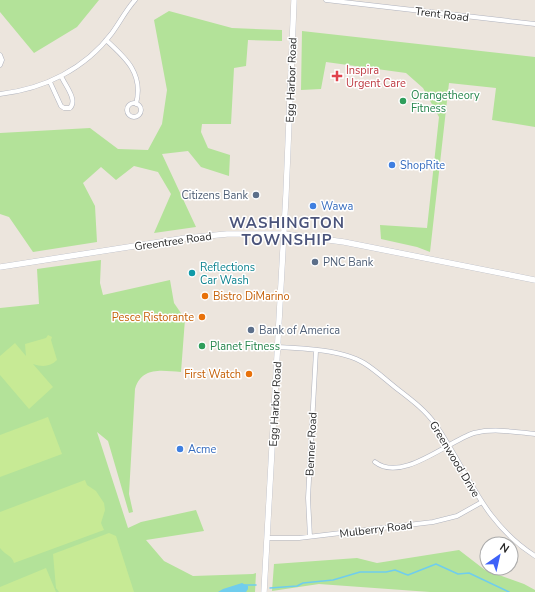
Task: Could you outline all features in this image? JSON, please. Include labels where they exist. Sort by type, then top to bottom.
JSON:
[{"type":"main road","name":"Egg Harbor Road","points":[[264,592],[284,234],[294,0]]},
{"type":"main road","name":"Greentree Road","points":[[0,267],[186,238],[228,234],[284,234],[344,242],[535,280]]},
{"type":"street","points":[[0,94],[24,90],[50,82],[61,76],[88,57],[106,40],[134,0]]},
{"type":"street","name":"Trent Road","points":[[326,0],[535,24]]},
{"type":"street","points":[[106,40],[124,56],[133,71],[138,88],[136,104]]},
{"type":"street","points":[[0,55],[2,60],[0,65]]},
{"type":"street","points":[[50,82],[61,106],[64,108],[70,108],[73,100],[61,76]]},
{"type":"street","name":"Greenwood Drive","points":[[278,347],[349,356],[367,365],[420,407],[434,422],[490,514],[504,531],[535,556]]},
{"type":"street","name":"Benner Road","points":[[310,537],[308,498],[316,351]]},
{"type":"street","points":[[375,462],[388,468],[407,465],[424,459],[468,435],[484,431],[500,430],[535,434]]},
{"type":"street","name":"Mulberry Road","points":[[267,538],[310,537],[433,522],[457,516],[482,502]]},
{"type":"green space","points":[[0,0],[99,0],[77,27],[34,53],[0,12]]},
{"type":"green space","points":[[169,11],[232,28],[282,30],[282,41],[248,40],[246,66],[234,68],[231,124],[202,124],[201,132],[208,148],[230,155],[229,176],[201,167],[188,151],[162,154],[196,227],[154,233],[171,194],[158,172],[134,166],[116,180],[101,167],[83,183],[95,206],[97,242],[33,252],[9,217],[0,214],[0,133],[90,128],[118,149],[148,150],[162,124],[167,90],[154,20]]},
{"type":"green space","points":[[302,31],[535,57],[535,127],[492,120],[496,88],[449,83],[430,252],[417,247],[381,239],[380,225],[427,228],[439,117],[423,88],[406,73],[326,62],[321,89],[301,90]]},
{"type":"green space","points":[[101,260],[100,283],[103,295],[170,280],[174,303],[185,319],[181,372],[160,371],[148,373],[142,376],[135,389],[129,494],[133,512],[129,513],[108,441],[97,432],[128,528],[141,522],[196,510],[204,531],[146,540],[164,561],[193,576],[256,573],[255,592],[0,592],[0,308],[39,304],[37,269]]},
{"type":"green space","points":[[48,335],[52,337],[51,340],[57,360],[46,366],[33,364],[53,387],[29,409],[0,375],[0,356],[15,343],[26,356],[25,344],[46,338]]},
{"type":"green space","points":[[48,417],[62,454],[0,477],[0,435]]},
{"type":"green space","points":[[85,480],[87,485],[96,491],[104,503],[105,510],[101,523],[104,530],[14,563],[11,558],[0,548],[0,512]]},
{"type":"green space","points":[[109,533],[116,536],[134,592],[59,592],[56,588],[53,554]]},
{"type":"green space","points":[[459,550],[479,565],[479,576],[502,576],[524,584],[535,590],[535,592],[430,592],[319,584],[272,591],[274,564],[357,558],[377,563]]},
{"type":"green space","points":[[46,568],[56,592],[0,592],[0,587]]},
{"type":"water","points":[[242,583],[248,586],[246,592],[218,592],[223,589]]},
{"type":"waterway","points":[[270,588],[297,586],[303,583],[333,580],[360,572],[386,572],[395,570],[408,575],[436,564],[458,574],[469,573],[509,592]]},
{"type":"waterway","points":[[245,585],[256,585]]},
{"type":"place","name":"Inspira Urgent Care","points":[[337,76]]},
{"type":"place","name":"Orangetheory Fitness","points":[[403,101]]},
{"type":"place","name":"ShopRite","points":[[392,165]]},
{"type":"place","name":"Citizens Bank","points":[[256,195]]},
{"type":"place","name":"Wawa","points":[[313,206]]},
{"type":"place","name":"PNC Bank","points":[[315,262]]},
{"type":"place","name":"Reflections Car Wash","points":[[192,273]]},
{"type":"place","name":"Bistro DiMarino","points":[[205,296]]},
{"type":"place","name":"Pesce Ristorante","points":[[202,317]]},
{"type":"place","name":"Bank of America","points":[[251,330]]},
{"type":"place","name":"Planet Fitness","points":[[202,346]]},
{"type":"place","name":"First Watch","points":[[249,374]]},
{"type":"place","name":"Acme","points":[[180,449]]},
{"type":"district","name":"WASHINGTON TOWNSHIP","points":[[287,232]]}]
